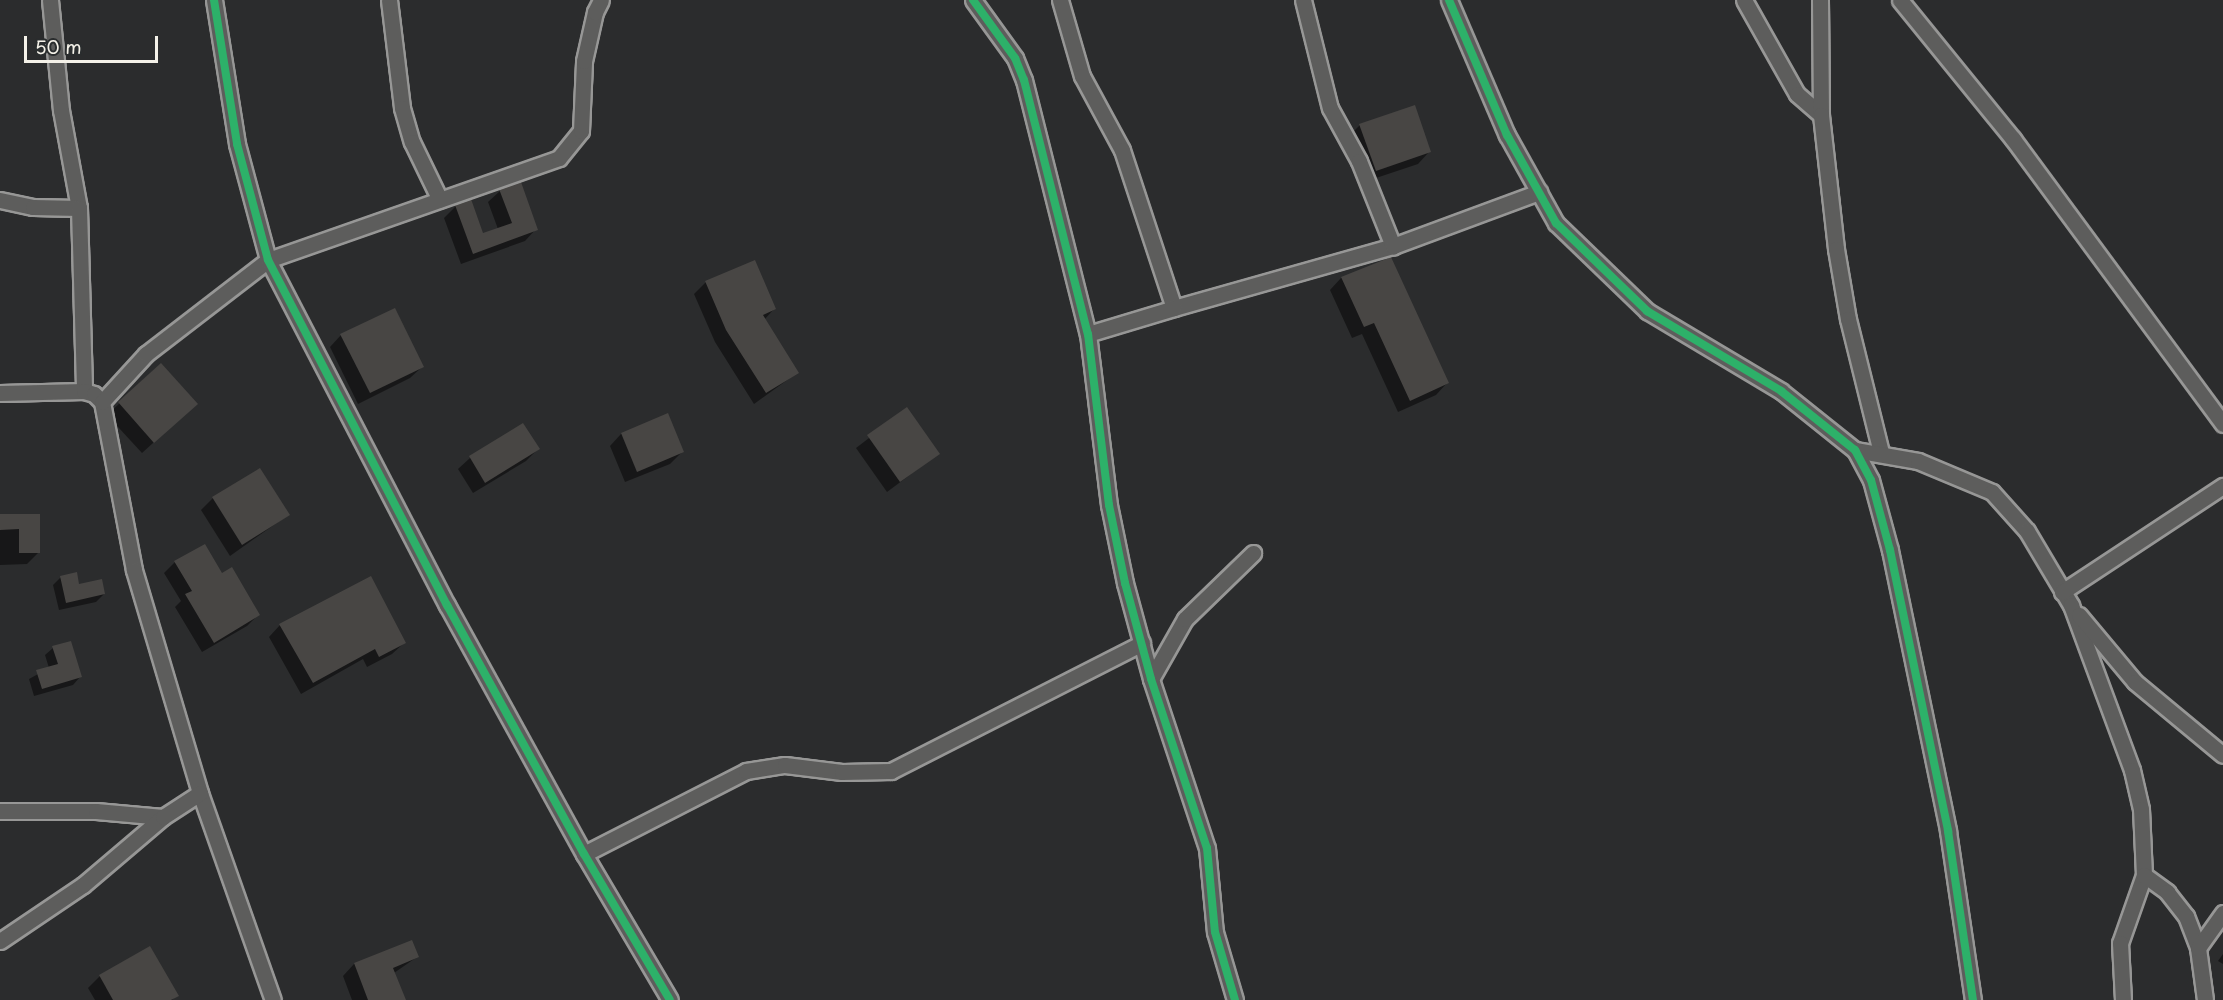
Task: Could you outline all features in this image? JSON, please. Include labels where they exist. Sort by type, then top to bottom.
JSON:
[{"type":"street","points":[[50,0],[61,110],[79,208],[84,391]]},
{"type":"street","points":[[214,0],[237,144],[268,260],[447,605],[584,855],[670,1000]]},
{"type":"street","points":[[388,0],[402,108],[412,142],[440,200]]},
{"type":"street","points":[[102,402],[146,354],[268,260],[559,158],[581,131],[584,61],[595,12],[601,0]]},
{"type":"street","points":[[973,0],[1015,58],[1024,80],[1088,334],[1109,505],[1151,679],[1207,848],[1215,932],[1235,1000]]},
{"type":"street","points":[[1060,0],[1078,67],[1122,150],[1174,308]]},
{"type":"street","points":[[1303,0],[1330,108],[1359,161],[1393,246]]},
{"type":"street","points":[[1449,0],[1507,135],[1556,223],[1647,311],[1781,391],[1855,450],[1871,480],[1890,550],[1948,831],[1974,1000]]},
{"type":"street","points":[[1744,0],[1797,94],[1821,115]]},
{"type":"street","points":[[1821,0],[1821,115],[1848,319],[1881,452]]},
{"type":"street","points":[[1900,0],[2013,139],[2223,424]]},
{"type":"street","points":[[1088,334],[1393,246],[1539,192]]},
{"type":"street","points":[[0,200],[33,207],[79,208]]},
{"type":"street","points":[[0,393],[84,391],[94,393],[102,402],[134,570],[200,793],[273,1000]]},
{"type":"street","points":[[1855,450],[1881,452],[1962,476],[1992,492],[2027,531],[2071,605],[2135,682],[2223,755]]},
{"type":"street","points":[[2062,592],[2223,486]]},
{"type":"street","points":[[1151,679],[1185,619],[1253,553]]},
{"type":"street","points":[[2071,605],[2132,770],[2141,809],[2144,874],[2120,943],[2123,1000]]},
{"type":"street","points":[[584,855],[746,771],[785,765],[842,772],[891,771],[1142,644]]},
{"type":"street","points":[[0,941],[83,885],[163,817],[200,793]]},
{"type":"street","points":[[0,811],[96,810],[163,817]]},
{"type":"street","points":[[2144,874],[2167,892],[2186,916],[2198,948],[2205,1000]]},
{"type":"street","points":[[2198,948],[2223,913]]},
{"type":"building","points":[[1415,105],[1431,152],[1376,171],[1359,124]]},
{"type":"building","points":[[521,182],[538,230],[473,254],[455,205],[471,199],[483,233],[512,223],[499,189]]},
{"type":"building","points":[[1391,257],[1449,383],[1410,401],[1374,323],[1364,327],[1341,277]]},
{"type":"building","points":[[755,260],[776,309],[763,315],[799,373],[766,393],[726,330],[705,281]]},
{"type":"building","points":[[395,308],[424,367],[370,393],[340,334]]},
{"type":"building","points":[[161,363],[198,404],[154,443],[118,402]]},
{"type":"building","points":[[907,407],[940,454],[900,482],[867,435]]},
{"type":"building","points":[[668,413],[684,452],[637,472],[621,433]]},
{"type":"building","points":[[523,423],[540,449],[485,483],[469,456]]},
{"type":"building","points":[[260,468],[290,515],[242,545],[212,497]]},
{"type":"building","points":[[0,514],[40,514],[40,553],[19,553],[19,529],[0,530]]},
{"type":"building","points":[[205,544],[222,573],[232,567],[260,615],[214,643],[185,594],[192,591],[174,561]]},
{"type":"building","points":[[77,572],[79,584],[102,579],[105,594],[66,603],[60,576]]},
{"type":"building","points":[[371,576],[406,643],[379,657],[375,649],[313,683],[279,624]]},
{"type":"building","points":[[71,641],[82,677],[42,689],[36,670],[58,664],[52,646]]},
{"type":"building","points":[[412,940],[419,957],[393,968],[406,1000],[368,1000],[354,963]]},
{"type":"building","points":[[150,946],[179,996],[171,1000],[113,1000],[99,975]]},
{"type":"cycle path","points":[[214,0],[237,144],[268,260],[447,605],[584,854],[670,1000]]},
{"type":"cycle path","points":[[973,0],[1015,58],[1024,80],[1088,334],[1109,505],[1125,583],[1151,679],[1207,848],[1215,932],[1235,1000]]},
{"type":"cycle path","points":[[1449,0],[1507,135],[1556,223],[1647,311],[1781,391],[1855,450],[1871,480],[1890,550],[1948,831],[1973,1000]]}]
